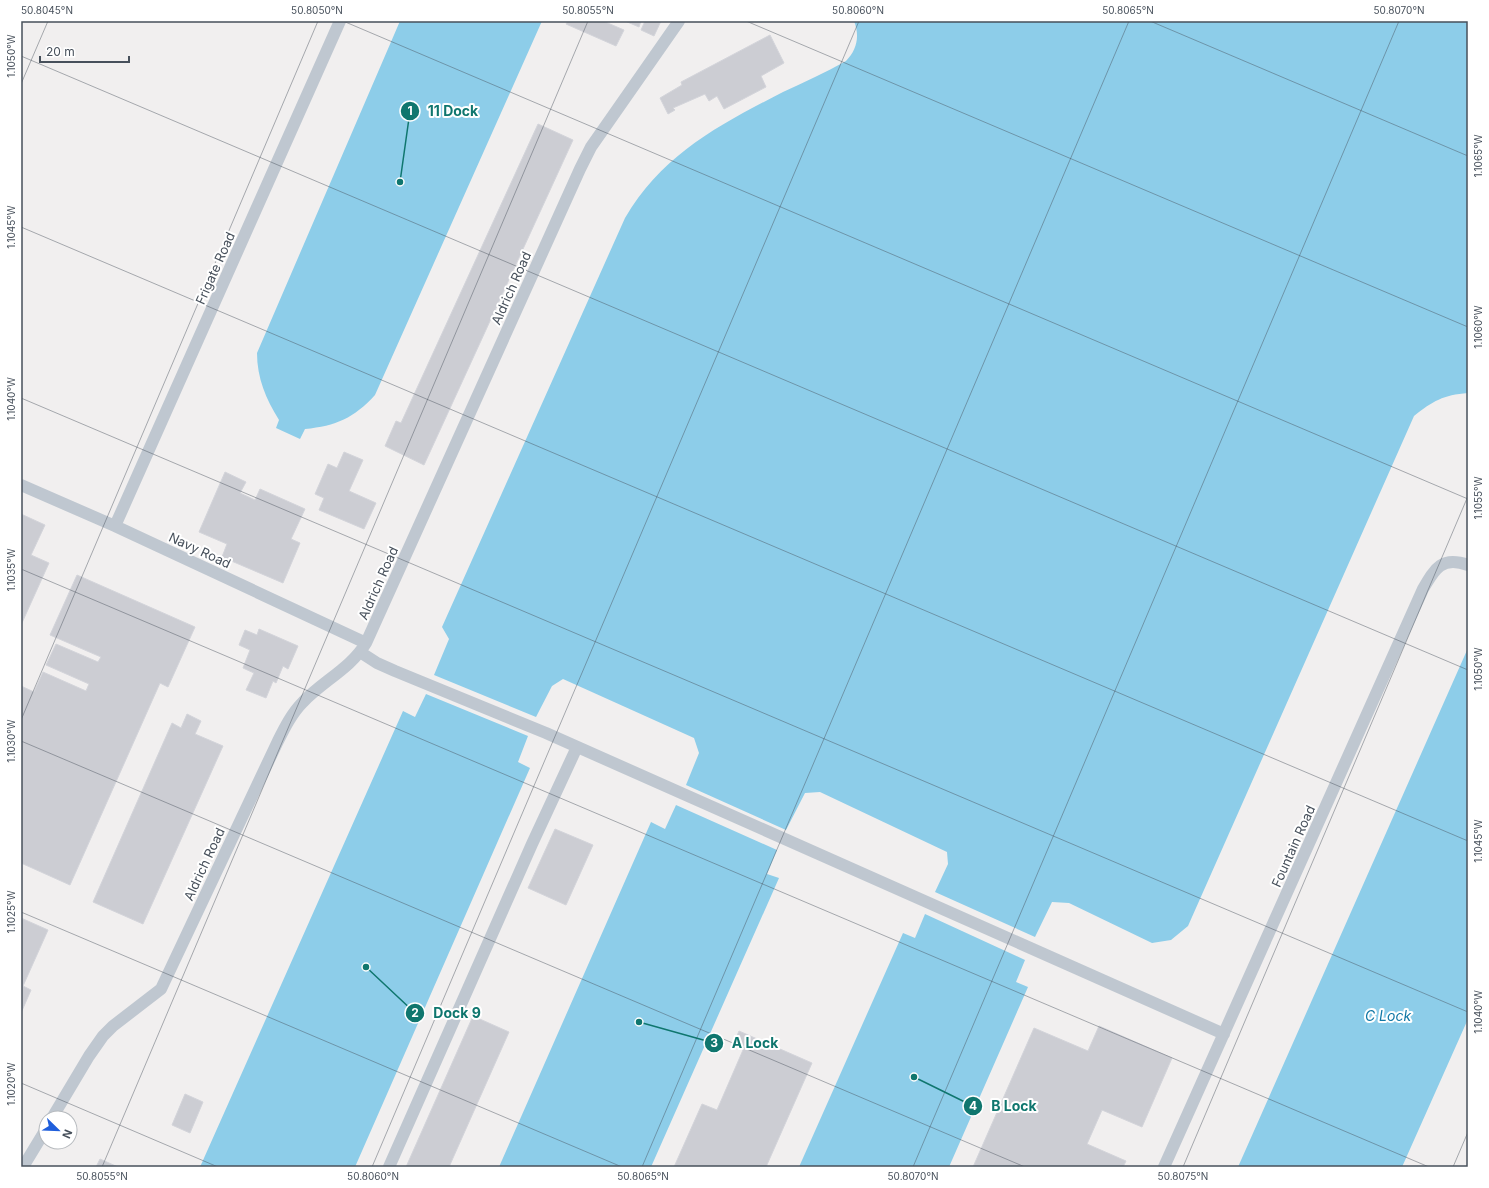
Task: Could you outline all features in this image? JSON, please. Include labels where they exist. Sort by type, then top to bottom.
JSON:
[{"type":"lane","name":"Frigate Road","points":[[115,526],[340,21]]},
{"type":"lane","name":"Aldrich Road","points":[[57,1110],[89,1056],[103,1036],[160,989],[278,741],[297,707],[346,667],[363,648],[580,169],[595,142],[679,21]]},
{"type":"lane","name":"Navy Road","points":[[21,485],[115,526],[363,648],[377,663],[532,727],[1224,1034]]},
{"type":"lane","name":"Fountain Road","points":[[1164,1167],[1423,589],[1435,569],[1439,566],[1452,562],[1468,565]]},
{"type":"lane","points":[[389,1167],[529,851],[577,747]]},
{"type":"lane","points":[[23,1167],[38,1142]]},
{"type":"water","points":[[400,21],[542,21],[375,395],[360,410],[344,420],[326,426],[305,429],[300,439],[276,428],[279,420],[263,388],[257,362],[257,353]]},
{"type":"water","points":[[854,21],[1468,21],[1468,393],[1445,397],[1427,406],[1414,416],[1188,926],[1171,940],[1152,943],[1069,903],[1052,902],[1035,937],[935,892],[948,864],[947,852],[820,792],[805,793],[786,830],[686,785],[699,753],[694,738],[563,679],[552,686],[536,717],[434,675],[449,639],[442,627],[625,218],[640,196],[657,176],[694,143],[715,129],[759,104],[846,61],[853,52],[857,37]]},
{"type":"water","name":"C Lock","points":[[1468,648],[1468,1019],[1402,1167],[1238,1167]]},
{"type":"water","points":[[426,694],[528,736],[518,762],[530,768],[355,1167],[200,1167],[403,711],[415,717]]},
{"type":"water","points":[[676,805],[777,850],[767,874],[779,878],[651,1167],[499,1167],[651,822],[665,829]]},
{"type":"water","points":[[925,914],[1025,960],[1016,982],[1028,987],[949,1167],[799,1167],[903,933],[915,938]]},
{"type":"building","points":[[568,21],[603,21],[624,30],[616,46],[566,24]]},
{"type":"building","points":[[625,21],[641,21],[639,27]]},
{"type":"building","points":[[645,21],[661,21],[654,36],[641,30]]},
{"type":"building","points":[[770,35],[784,63],[761,76],[766,87],[724,109],[717,96],[709,101],[705,94],[673,108],[675,110],[668,114],[660,98],[682,85],[681,82]]},
{"type":"building","points":[[538,124],[573,140],[424,465],[385,446],[396,421],[401,423]]},
{"type":"building","points":[[344,452],[363,460],[349,491],[376,503],[364,529],[319,510],[324,498],[315,494],[328,464],[337,468]]},
{"type":"building","points":[[225,472],[246,482],[240,493],[255,500],[260,489],[305,509],[291,539],[300,543],[283,583],[222,557],[227,544],[199,532]]},
{"type":"building","points":[[21,514],[45,525],[31,555],[49,563],[21,625]]},
{"type":"building","points":[[77,575],[195,627],[168,687],[160,683],[70,885],[21,863],[21,686],[34,692],[43,672],[86,691],[89,684],[46,665],[56,644],[98,662],[101,657],[50,635]]},
{"type":"building","points":[[259,629],[298,646],[288,669],[283,666],[276,683],[273,681],[266,698],[246,690],[254,673],[243,668],[250,650],[239,645],[245,630],[257,635]]},
{"type":"building","points":[[187,714],[201,721],[195,734],[223,746],[143,924],[93,902],[172,723],[181,728]]},
{"type":"building","points":[[555,829],[593,845],[566,905],[528,888]]},
{"type":"building","points":[[21,918],[48,930],[23,986],[31,990],[21,1013]]},
{"type":"building","points":[[473,1016],[509,1032],[449,1167],[406,1167]]},
{"type":"building","points":[[1099,1026],[1172,1058],[1142,1127],[1102,1110],[1087,1144],[1126,1161],[1123,1167],[973,1167],[1034,1028],[1088,1051]]},
{"type":"building","points":[[739,1031],[812,1063],[766,1167],[674,1167],[702,1104],[717,1110],[743,1050],[733,1045]]},
{"type":"building","points":[[185,1094],[203,1102],[190,1133],[172,1125]]},
{"type":"building","points":[[100,1159],[118,1167],[96,1167]]},
{"type":"place","name":"11 Dock","points":[[400,182]]},
{"type":"place","name":"Dock 9","points":[[366,967]]},
{"type":"place","name":"A Lock","points":[[639,1022]]},
{"type":"place","name":"B Lock","points":[[914,1077]]}]
